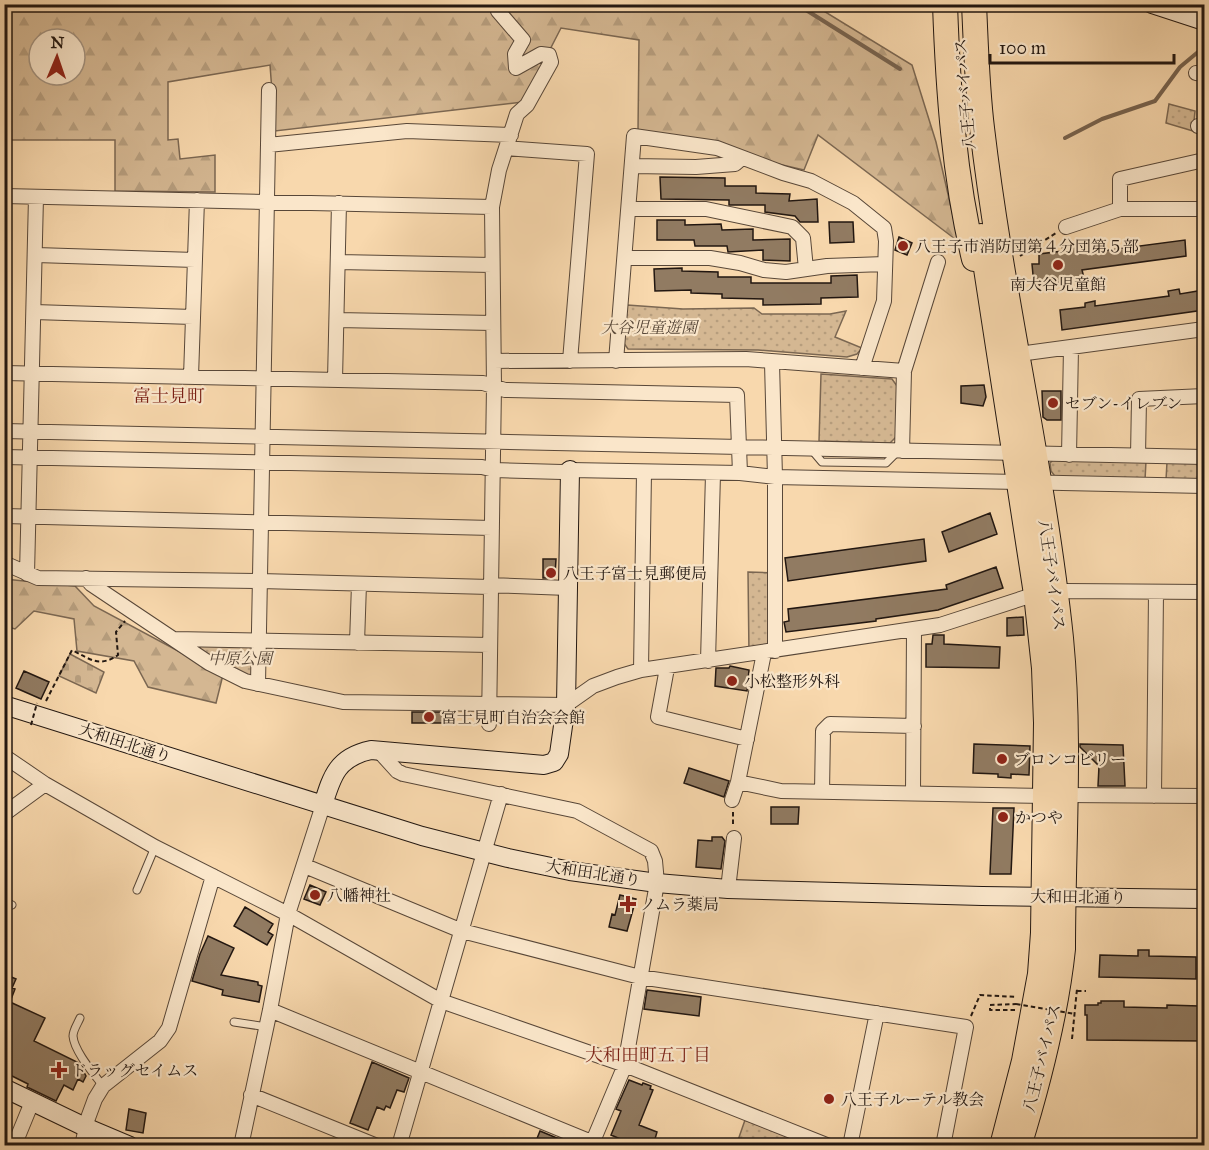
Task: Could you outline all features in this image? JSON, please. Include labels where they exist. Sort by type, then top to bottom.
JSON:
[{"type":"highway","points":[[945,4],[948,90],[957,168],[967,229],[996,339]]},
{"type":"highway","name":"八王子バイパス","points":[[958,4],[1018,354],[1023,453]]},
{"type":"highway","name":"八王子バイパス","points":[[974,4],[970,80],[970,161],[996,339],[1023,453],[1065,693],[1055,796],[1053,897],[1041,958],[1024,1018],[1016,1094],[1002,1146]]},
{"type":"highway","points":[[987,4],[995,131],[1008,222],[1018,354]]},
{"type":"highway","name":"八王子バイパス","points":[[1019,1146],[1041,1070],[1071,984],[1053,897]]},
{"type":"highway","points":[[1033,1146],[1071,984]]},
{"type":"highway","points":[[988,1146],[1024,1018]]},
{"type":"street","points":[[489,724],[494,470],[492,207],[499,170],[517,114],[527,105],[551,62],[549,55],[541,54],[516,68],[515,54],[523,40],[498,11],[497,4]]},
{"type":"street","points":[[1152,4],[1202,15]]},
{"type":"street","points":[[258,684],[269,90]]},
{"type":"street","points":[[268,145],[407,131],[508,142],[587,154],[570,361]]},
{"type":"street","points":[[616,361],[634,136],[717,148],[811,181],[834,191],[869,214],[884,228],[884,301],[862,368]]},
{"type":"street","points":[[632,166],[696,167],[735,164],[742,158]]},
{"type":"street","points":[[1120,209],[1120,179],[1204,160]]},
{"type":"street","points":[[4,196],[492,207]]},
{"type":"street","points":[[27,574],[32,458],[36,197]]},
{"type":"street","points":[[191,376],[197,200]]},
{"type":"street","points":[[335,380],[339,203]]},
{"type":"street","points":[[629,209],[706,209],[792,227],[803,238],[806,269]]},
{"type":"street","points":[[1066,227],[1120,209],[1204,209]]},
{"type":"street","points":[[36,255],[195,260]]},
{"type":"street","points":[[625,258],[710,258],[764,270],[786,272],[827,266],[885,264]]},
{"type":"street","points":[[338,262],[492,265]]},
{"type":"street","points":[[900,451],[904,371],[938,262]]},
{"type":"street","points":[[34,312],[193,317]]},
{"type":"street","points":[[337,320],[493,323]]},
{"type":"street","points":[[1018,354],[1204,329]]},
{"type":"street","points":[[1069,455],[1071,348]]},
{"type":"street","points":[[494,361],[746,359],[772,363],[904,371]]},
{"type":"street","points":[[732,800],[770,652],[775,477],[772,363]]},
{"type":"street","points":[[4,373],[483,383],[505,390],[737,395],[740,473]]},
{"type":"street","points":[[1138,456],[1139,399],[1204,396]]},
{"type":"street","points":[[4,431],[1204,457]]},
{"type":"street","points":[[4,457],[1204,486]]},
{"type":"street","points":[[241,1146],[267,1027],[288,914],[305,866],[328,786],[337,769],[357,753],[378,750],[544,765],[554,762],[559,754],[566,705],[570,470]]},
{"type":"street","points":[[640,670],[644,472]]},
{"type":"street","points":[[708,661],[713,474]]},
{"type":"street","points":[[4,516],[492,528]]},
{"type":"street","points":[[4,563],[38,578],[568,588]]},
{"type":"street","points":[[86,578],[91,584],[209,663],[244,681],[343,702],[489,705],[566,705],[593,686],[640,670],[667,668],[914,630],[940,625],[1016,598],[1046,592],[1204,592]]},
{"type":"street","points":[[357,643],[359,584]]},
{"type":"street","points":[[1154,796],[1156,592]]},
{"type":"street","points":[[913,793],[914,630]]},
{"type":"street","points":[[173,639],[490,645]]},
{"type":"street","points":[[667,668],[658,717],[747,738]]},
{"type":"street","name":"大和田北通り","points":[[4,705],[422,836],[570,871],[728,890],[1204,899]]},
{"type":"street","points":[[822,792],[823,731],[830,724],[914,726]]},
{"type":"street","points":[[270,1010],[595,1144],[625,1065],[657,883],[656,861],[651,851],[577,811],[403,774],[397,771],[378,750]]},
{"type":"street","points":[[4,756],[45,784],[155,847],[288,914],[441,1001],[625,1065],[829,1146]]},
{"type":"street","points":[[738,782],[781,791],[1204,796]]},
{"type":"street","points":[[4,814],[45,784]]},
{"type":"street","points":[[399,1146],[501,794]]},
{"type":"street","points":[[728,890],[734,838]]},
{"type":"street","points":[[305,866],[462,931],[640,977],[966,1027],[943,1146]]},
{"type":"street","points":[[82,1146],[95,1099],[103,1086],[160,1041],[169,1028],[213,876]]},
{"type":"street","points":[[850,1146],[878,1013]]},
{"type":"street","points":[[4,1088],[130,1146]]},
{"type":"street","points":[[251,1095],[377,1146]]},
{"type":"street","points":[[14,1146],[32,1102]]},
{"type":"lane","points":[[137,890],[155,847]]},
{"type":"lane","points":[[4,901],[12,905]]},
{"type":"lane","points":[[80,1018],[73,1038],[103,1086]]},
{"type":"lane","points":[[234,1022],[267,1027]]},
{"type":"path","points":[[1020,256],[1066,227]]},
{"type":"path","points":[[45,704],[72,650],[95,662],[109,661],[118,655],[116,632],[132,612]]},
{"type":"path","points":[[31,725],[38,703]]},
{"type":"path","points":[[732,800],[734,838]]},
{"type":"path","points":[[1071,984],[1086,991]]},
{"type":"path","points":[[1071,984],[1075,1014],[1072,1039]]},
{"type":"path","points":[[966,1027],[980,995],[1020,997]]},
{"type":"path","points":[[1024,1018],[990,1010],[990,1005],[1016,1004],[1075,1014]]},
{"type":"green space","points":[[4,5],[814,5],[912,65],[936,142],[959,242],[818,135],[804,170],[638,132],[639,40],[561,28],[523,102],[275,131],[270,65],[168,82],[168,140],[178,139],[180,159],[215,155],[215,192],[115,191],[115,140],[5,140]]},
{"type":"green space","points":[[1169,104],[1195,111],[1193,131],[1166,123]]},
{"type":"green space","name":"大谷児童遊園","points":[[627,305],[683,309],[754,308],[762,314],[830,314],[846,311],[835,337],[862,348],[857,354],[847,357],[758,350],[628,349],[623,342]]},
{"type":"green space","points":[[821,374],[892,379],[897,386],[897,436],[890,443],[819,441]]},
{"type":"green space","points":[[1055,458],[1204,461],[1204,484],[1057,479],[1051,471],[1050,463]],"holes":[[[1146,461],[1167,462],[1166,480],[1145,480]]]},
{"type":"green space","points":[[748,572],[774,573],[775,651],[749,655]]},
{"type":"green space","points":[[4,579],[75,586],[94,606],[223,675],[216,703],[148,687],[134,661],[77,651],[74,619],[34,611],[15,629],[5,626]]},
{"type":"green space","name":"中原公園","points":[[173,639],[258,640],[258,684]]},
{"type":"green space","points":[[70,654],[104,672],[96,693],[59,676]]},
{"type":"green space","points":[[745,1120],[809,1145],[736,1146]]},
{"type":"building","points":[[660,177],[725,178],[725,186],[756,186],[756,193],[790,194],[789,201],[817,199],[818,222],[800,222],[795,216],[765,212],[765,205],[729,205],[729,200],[661,199]]},
{"type":"building","points":[[657,220],[685,220],[685,225],[721,224],[722,230],[753,229],[753,240],[790,239],[790,261],[763,260],[763,250],[728,252],[727,246],[695,246],[694,240],[657,240]]},
{"type":"building","points":[[829,222],[853,222],[854,242],[830,243]]},
{"type":"building","name":"八王子市消防団第４分団第５部","points":[[899,237],[912,243],[907,255],[895,250]]},
{"type":"building","points":[[1185,240],[1186,256],[1082,270],[1084,278],[1034,286],[1032,264],[1039,264],[1039,254],[1063,251],[1062,246],[1078,244],[1079,254]]},
{"type":"building","points":[[682,268],[682,271],[718,272],[718,277],[751,277],[751,283],[831,283],[831,276],[857,275],[858,297],[821,298],[821,304],[763,305],[763,299],[722,298],[722,294],[691,293],[691,290],[655,291],[654,269]]},
{"type":"building","points":[[1179,289],[1180,294],[1204,290],[1204,310],[1062,330],[1060,310],[1085,307],[1085,303],[1095,301],[1095,306],[1169,296],[1168,291]]},
{"type":"building","points":[[984,385],[986,397],[983,406],[961,403],[961,386]]},
{"type":"building","name":"セブン-イレブン","points":[[1042,391],[1061,391],[1061,420],[1047,420],[1043,417]]},
{"type":"building","points":[[990,513],[997,534],[949,552],[942,532]]},
{"type":"building","points":[[924,539],[926,561],[788,581],[785,558]]},
{"type":"building","points":[[543,559],[556,559],[553,578],[543,578]]},
{"type":"building","points":[[996,567],[1003,588],[938,610],[876,619],[876,621],[786,632],[784,622],[789,621],[788,609],[947,589],[946,585]]},
{"type":"building","points":[[1023,617],[1024,635],[1007,636],[1007,618]]},
{"type":"building","points":[[933,635],[944,635],[944,644],[1000,647],[999,668],[926,667],[926,644],[932,644]]},
{"type":"building","name":"小松整形外科","points":[[730,666],[749,670],[747,691],[715,686],[716,668],[729,668]]},
{"type":"building","points":[[24,671],[49,682],[41,699],[16,688]]},
{"type":"building","name":"富士見町自治会会館","points":[[412,712],[445,712],[445,723],[412,723]]},
{"type":"building","name":"ブロンコビリー","points":[[974,744],[1030,746],[1029,775],[1011,774],[1011,778],[998,777],[998,774],[973,773]]},
{"type":"building","points":[[1080,744],[1123,745],[1125,786],[1098,786],[1099,766],[1080,747]]},
{"type":"building","points":[[689,768],[729,781],[724,797],[684,783]]},
{"type":"building","points":[[771,807],[799,807],[798,824],[771,824]]},
{"type":"building","points":[[993,808],[1014,808],[1011,874],[990,874]]},
{"type":"building","points":[[712,837],[722,837],[725,841],[721,869],[696,867],[698,840],[712,841]]},
{"type":"building","name":"八幡神社","points":[[310,885],[326,892],[320,905],[304,899]]},
{"type":"building","points":[[620,895],[636,899],[627,931],[609,927]]},
{"type":"building","points":[[245,907],[273,924],[268,932],[273,935],[267,945],[234,926]]},
{"type":"building","points":[[208,936],[234,948],[221,975],[258,982],[258,985],[262,986],[259,1002],[222,995],[223,990],[192,981]]},
{"type":"building","points":[[1138,950],[1149,950],[1149,956],[1196,957],[1196,979],[1099,977],[1100,955],[1138,956]]},
{"type":"building","points":[[4,974],[16,979],[10,1002],[45,1018],[34,1041],[79,1063],[86,1076],[83,1082],[78,1079],[73,1090],[64,1085],[56,1101],[27,1087],[28,1084],[4,1072]]},
{"type":"building","points":[[647,990],[701,997],[699,1016],[644,1009]]},
{"type":"building","points":[[1101,1001],[1124,1001],[1124,1007],[1199,1006],[1198,1019],[1204,1019],[1204,1041],[1087,1040],[1085,1005],[1098,1005]]},
{"type":"building","points":[[372,1062],[409,1078],[404,1092],[397,1090],[390,1108],[386,1106],[384,1110],[377,1107],[368,1130],[350,1123]]},
{"type":"building","points":[[629,1080],[651,1086],[650,1089],[653,1090],[639,1125],[657,1132],[653,1146],[637,1146],[611,1135],[621,1111],[616,1109]]},
{"type":"building","points":[[129,1109],[146,1113],[143,1133],[126,1130]]},
{"type":"building","points":[[540,1131],[576,1146],[534,1146]]},
{"type":"waterway","points":[[732,4],[806,10],[900,69]]},
{"type":"waterway","points":[[1065,138],[1102,119],[1155,101],[1180,67],[1204,47],[1204,40]]},
{"type":"place","name":"八王子市消防団第４分団第５部","points":[[903,246]]},
{"type":"place","name":"南大谷児童館","points":[[1058,265]]},
{"type":"place","name":"セブン-イレブン","points":[[1053,403]]},
{"type":"place","name":"八王子富士見郵便局","points":[[551,573]]},
{"type":"place","name":"小松整形外科","points":[[732,681]]},
{"type":"place","name":"富士見町自治会会館","points":[[429,717]]},
{"type":"place","name":"ブロンコビリー","points":[[1002,759]]},
{"type":"place","name":"かつや","points":[[1003,817]]},
{"type":"place","name":"八幡神社","points":[[315,895]]},
{"type":"place","name":"ノムラ薬局","points":[[628,904]]},
{"type":"place","name":"ドラッグセイムス","points":[[59,1070]]},
{"type":"place","name":"八王子ルーテル教会","points":[[829,1099]]},
{"type":"district","name":"富士見町","points":[[169,396]]},
{"type":"district","name":"大和田町五丁目","points":[[648,1055]]}]
